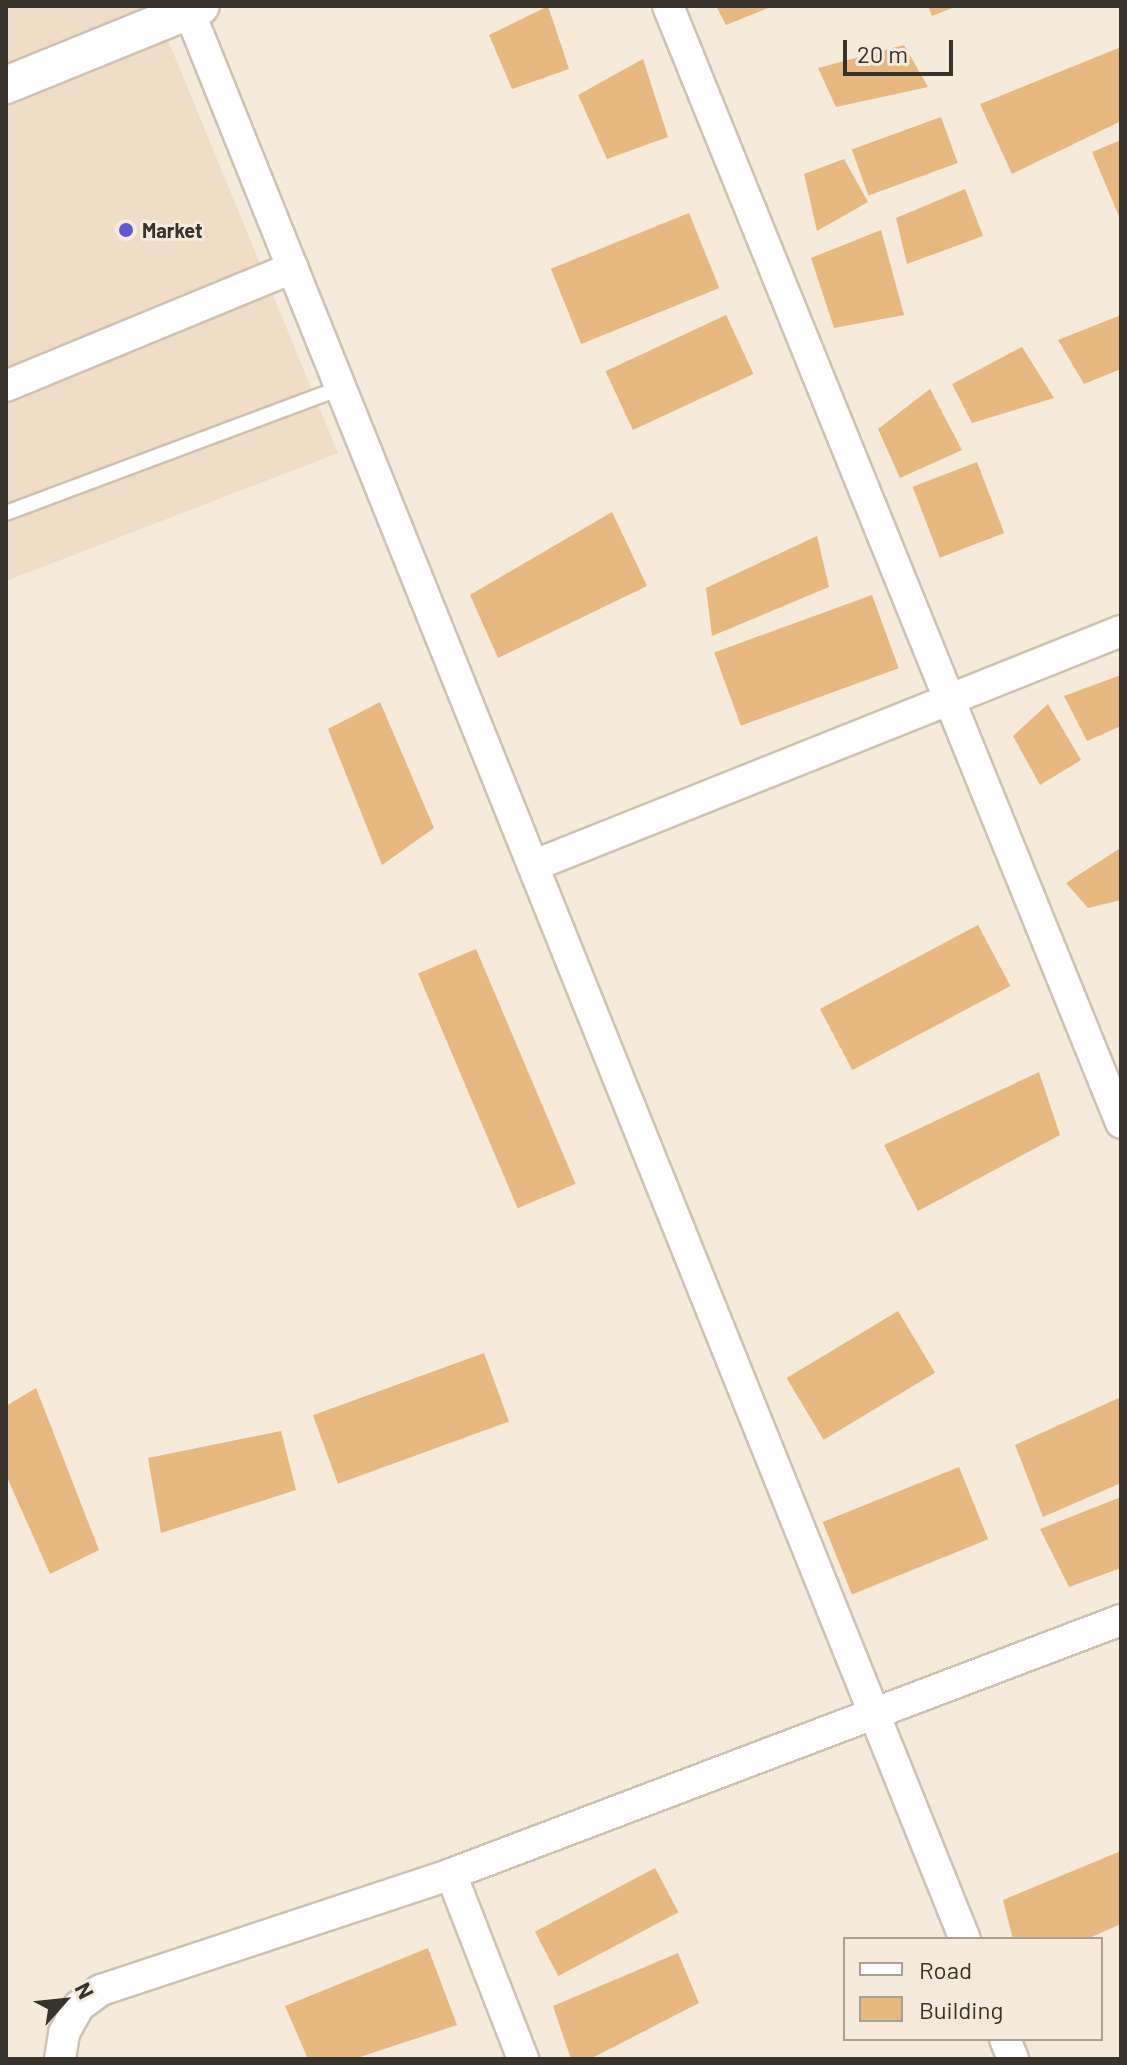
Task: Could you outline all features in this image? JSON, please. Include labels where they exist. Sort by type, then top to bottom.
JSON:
[{"type":"street","points":[[668,6],[1121,1123]]},
{"type":"street","points":[[6,85],[192,8],[341,388],[964,1937]]},
{"type":"street","points":[[6,386],[293,268]]},
{"type":"street","points":[[535,865],[950,695],[1121,631]]},
{"type":"street","points":[[60,2059],[64,2033],[79,2006],[101,1990],[451,1874],[1121,1620]]},
{"type":"street","points":[[451,1874],[523,2059]]},
{"type":"lane","points":[[6,513],[341,388]]},
{"type":"shaded area","name":"Market","points":[[6,6],[154,6],[338,453],[6,581]]},
{"type":"building","points":[[548,6],[569,69],[512,89],[489,35]]},
{"type":"building","points":[[716,6],[773,6],[726,25]]},
{"type":"building","points":[[928,6],[957,6],[932,16]]},
{"type":"building","points":[[904,45],[928,87],[836,107],[818,68]]},
{"type":"building","points":[[1121,47],[1121,121],[1012,174],[980,104]]},
{"type":"building","points":[[643,59],[668,137],[607,159],[578,95]]},
{"type":"building","points":[[941,117],[958,163],[868,196],[852,149]]},
{"type":"building","points":[[1121,140],[1121,221],[1092,152]]},
{"type":"building","points":[[844,159],[868,202],[817,231],[804,174]]},
{"type":"building","points":[[965,189],[983,236],[907,264],[896,218]]},
{"type":"building","points":[[689,213],[719,288],[581,344],[551,269]]},
{"type":"building","points":[[881,230],[904,315],[834,328],[811,258]]},
{"type":"building","points":[[726,315],[753,374],[633,430],[605,371]]},
{"type":"building","points":[[1121,315],[1121,369],[1084,384],[1058,340]]},
{"type":"building","points":[[1022,347],[1054,398],[972,423],[952,384]]},
{"type":"building","points":[[930,389],[962,450],[900,478],[878,429]]},
{"type":"building","points":[[977,462],[1004,533],[940,558],[913,487]]},
{"type":"building","points":[[612,512],[647,586],[498,658],[470,595]]},
{"type":"building","points":[[817,536],[829,587],[712,636],[706,588]]},
{"type":"building","points":[[872,595],[899,668],[741,726],[714,652]]},
{"type":"building","points":[[1121,675],[1121,726],[1087,741],[1064,696]]},
{"type":"building","points":[[380,702],[434,828],[382,865],[328,729]]},
{"type":"building","points":[[1048,704],[1081,760],[1040,785],[1013,736]]},
{"type":"building","points":[[1119,849],[1121,900],[1088,908],[1066,883]]},
{"type":"building","points":[[978,925],[1010,986],[852,1070],[820,1009]]},
{"type":"building","points":[[476,949],[576,1184],[518,1208],[418,974]]},
{"type":"building","points":[[1039,1072],[1060,1135],[918,1211],[884,1145]]},
{"type":"building","points":[[898,1311],[935,1373],[824,1440],[787,1378]]},
{"type":"building","points":[[484,1353],[509,1422],[338,1484],[313,1415]]},
{"type":"building","points":[[36,1388],[99,1550],[50,1574],[6,1475],[6,1406]]},
{"type":"building","points":[[1121,1397],[1121,1483],[1043,1517],[1015,1445]]},
{"type":"building","points":[[281,1431],[296,1490],[161,1533],[148,1458]]},
{"type":"building","points":[[959,1467],[988,1539],[852,1594],[823,1522]]},
{"type":"building","points":[[1121,1497],[1121,1568],[1069,1587],[1040,1529]]},
{"type":"building","points":[[1121,1851],[1121,1924],[1092,1937],[1012,1937],[1003,1900]]},
{"type":"building","points":[[655,1868],[678,1912],[558,1976],[535,1932]]},
{"type":"building","points":[[428,1948],[457,2025],[354,2059],[308,2059],[285,2006]]},
{"type":"building","points":[[678,1953],[699,2003],[590,2059],[571,2059],[553,2006]]},
{"type":"place","name":"Market","points":[[126,230]]}]
